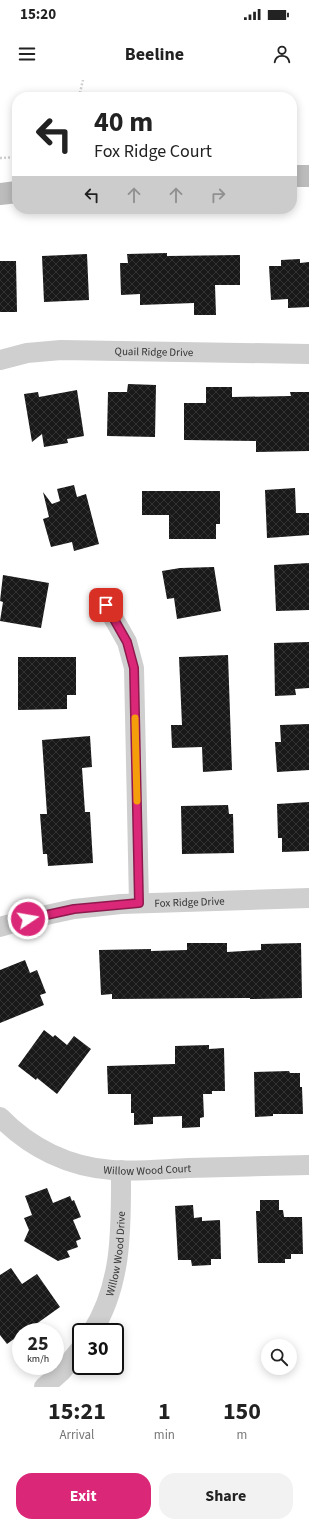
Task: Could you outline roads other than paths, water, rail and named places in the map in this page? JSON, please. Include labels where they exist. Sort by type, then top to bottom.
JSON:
[{"type":"street","points":[[297,176],[309,176]]},
{"type":"street","points":[[0,180],[12,181]]},
{"type":"street","points":[[0,194],[12,193]]},
{"type":"street","name":"Quail Ridge Drive","points":[[0,360],[27,353],[61,350],[309,354]]},
{"type":"street","points":[[106,605],[127,642],[134,668],[139,903]]},
{"type":"street","name":"Fox Ridge Drive","points":[[0,927],[74,909],[139,903],[309,898]]},
{"type":"street","name":"Willow Wood Court","points":[[0,1117],[11,1129],[34,1146],[57,1158],[84,1166],[121,1170],[309,1165]]},
{"type":"street","name":"Willow Wood Drive","points":[[96,1323],[106,1304],[116,1273],[120,1244],[121,1170]]},
{"type":"street","points":[[44,1387],[62,1371],[72,1359]]}]
